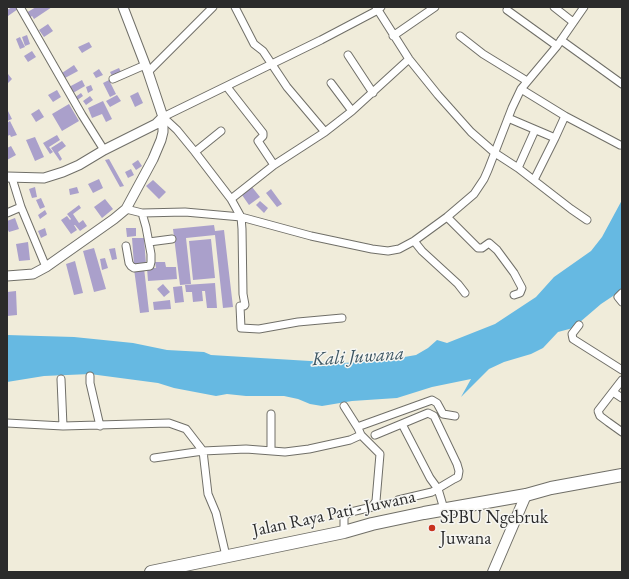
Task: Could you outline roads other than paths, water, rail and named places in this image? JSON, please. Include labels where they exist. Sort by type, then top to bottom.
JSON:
[{"type":"highway","name":"Jalan Raya Pati - Juwana","points":[[151,572],[344,532],[372,524],[444,509],[526,495],[551,488],[622,474]]},
{"type":"main road","points":[[7,276],[33,274],[46,267],[114,219],[126,209],[155,154],[163,132],[163,118],[147,69],[123,7]]},
{"type":"main road","points":[[9,178],[52,176],[79,165],[104,150],[156,124],[163,118]]},
{"type":"main road","points":[[493,572],[526,495]]},
{"type":"street","points":[[20,7],[82,115],[104,150]]},
{"type":"street","points":[[113,79],[147,69],[212,7]]},
{"type":"street","points":[[235,7],[254,44],[260,48],[273,64],[287,87],[325,132]]},
{"type":"street","points":[[393,36],[435,7]]},
{"type":"street","points":[[554,7],[573,22]]},
{"type":"street","points":[[126,209],[142,213],[185,212],[241,217],[311,236],[372,249],[388,251],[399,249],[414,241],[447,217],[474,194],[484,180],[521,89],[559,43],[584,7]]},
{"type":"street","points":[[342,318],[259,329],[241,328],[240,306],[245,305],[243,294],[241,217],[231,199],[195,152],[177,130],[163,118],[273,64],[378,8],[393,36],[409,59],[471,132],[495,154],[518,168],[587,220]]},
{"type":"street","points":[[507,10],[622,84]]},
{"type":"street","points":[[460,36],[483,54],[527,81]]},
{"type":"street","points":[[348,56],[373,93]]},
{"type":"street","points":[[231,199],[274,165],[325,132],[352,111],[409,59]]},
{"type":"street","points":[[331,83],[352,111]]},
{"type":"street","points":[[227,87],[263,133],[263,136],[258,141],[274,165]]},
{"type":"street","points":[[521,89],[565,116],[620,145]]},
{"type":"street","points":[[534,180],[565,116]]},
{"type":"street","points":[[508,118],[555,138]]},
{"type":"street","points":[[518,168],[535,130]]},
{"type":"street","points":[[195,152],[221,132]]},
{"type":"street","points":[[9,178],[46,267]]},
{"type":"street","points":[[7,213],[21,207]]},
{"type":"street","points":[[126,246],[131,266],[134,268],[150,266],[149,242],[142,213]]},
{"type":"street","points":[[447,217],[478,248],[480,249],[488,243],[491,243],[514,273],[522,288],[520,293],[514,295]]},
{"type":"street","points":[[149,242],[172,239]]},
{"type":"street","points":[[414,241],[422,251],[458,284],[465,293]]},
{"type":"street","points":[[622,293],[618,297],[622,302]]},
{"type":"street","points":[[579,325],[572,334],[573,339],[622,370]]},
{"type":"street","points":[[90,376],[100,426]]},
{"type":"street","points":[[61,379],[63,426]]},
{"type":"street","points":[[621,382],[598,411],[600,416],[622,432]]},
{"type":"street","points":[[614,392],[622,398]]},
{"type":"street","points":[[360,432],[360,426],[432,400],[437,402],[440,412],[455,416]]},
{"type":"street","points":[[344,406],[360,432],[380,454],[376,501],[372,507],[345,515],[344,532]]},
{"type":"street","points":[[376,435],[428,413],[434,416],[457,464],[459,471],[458,477],[438,489],[417,497],[398,500]]},
{"type":"street","points":[[271,451],[272,414]]},
{"type":"street","points":[[7,423],[63,426],[168,423],[186,429],[203,451],[208,494],[216,513],[226,556]]},
{"type":"street","points":[[402,424],[430,478],[438,489],[444,509]]},
{"type":"street","points":[[154,458],[203,451],[236,449],[285,452],[310,449],[347,441],[360,432]]},
{"type":"water","points":[[622,200],[622,290],[601,304],[573,328],[558,332],[543,348],[531,354],[504,362],[489,369],[461,397],[471,379],[432,387],[397,398],[352,401],[322,406],[284,396],[246,396],[227,394],[216,396],[174,388],[158,383],[90,374],[44,376],[7,382],[7,335],[74,337],[133,343],[167,350],[204,352],[211,355],[343,363],[387,360],[416,355],[428,348],[437,340],[447,343],[495,324],[536,297],[554,277],[591,251],[602,237]]},
{"type":"place","name":"SPBU Ngebruk Juwana","points":[[432,528]]},
{"type":"water label","name":"Kali Juwana","points":[[358,357]]}]
